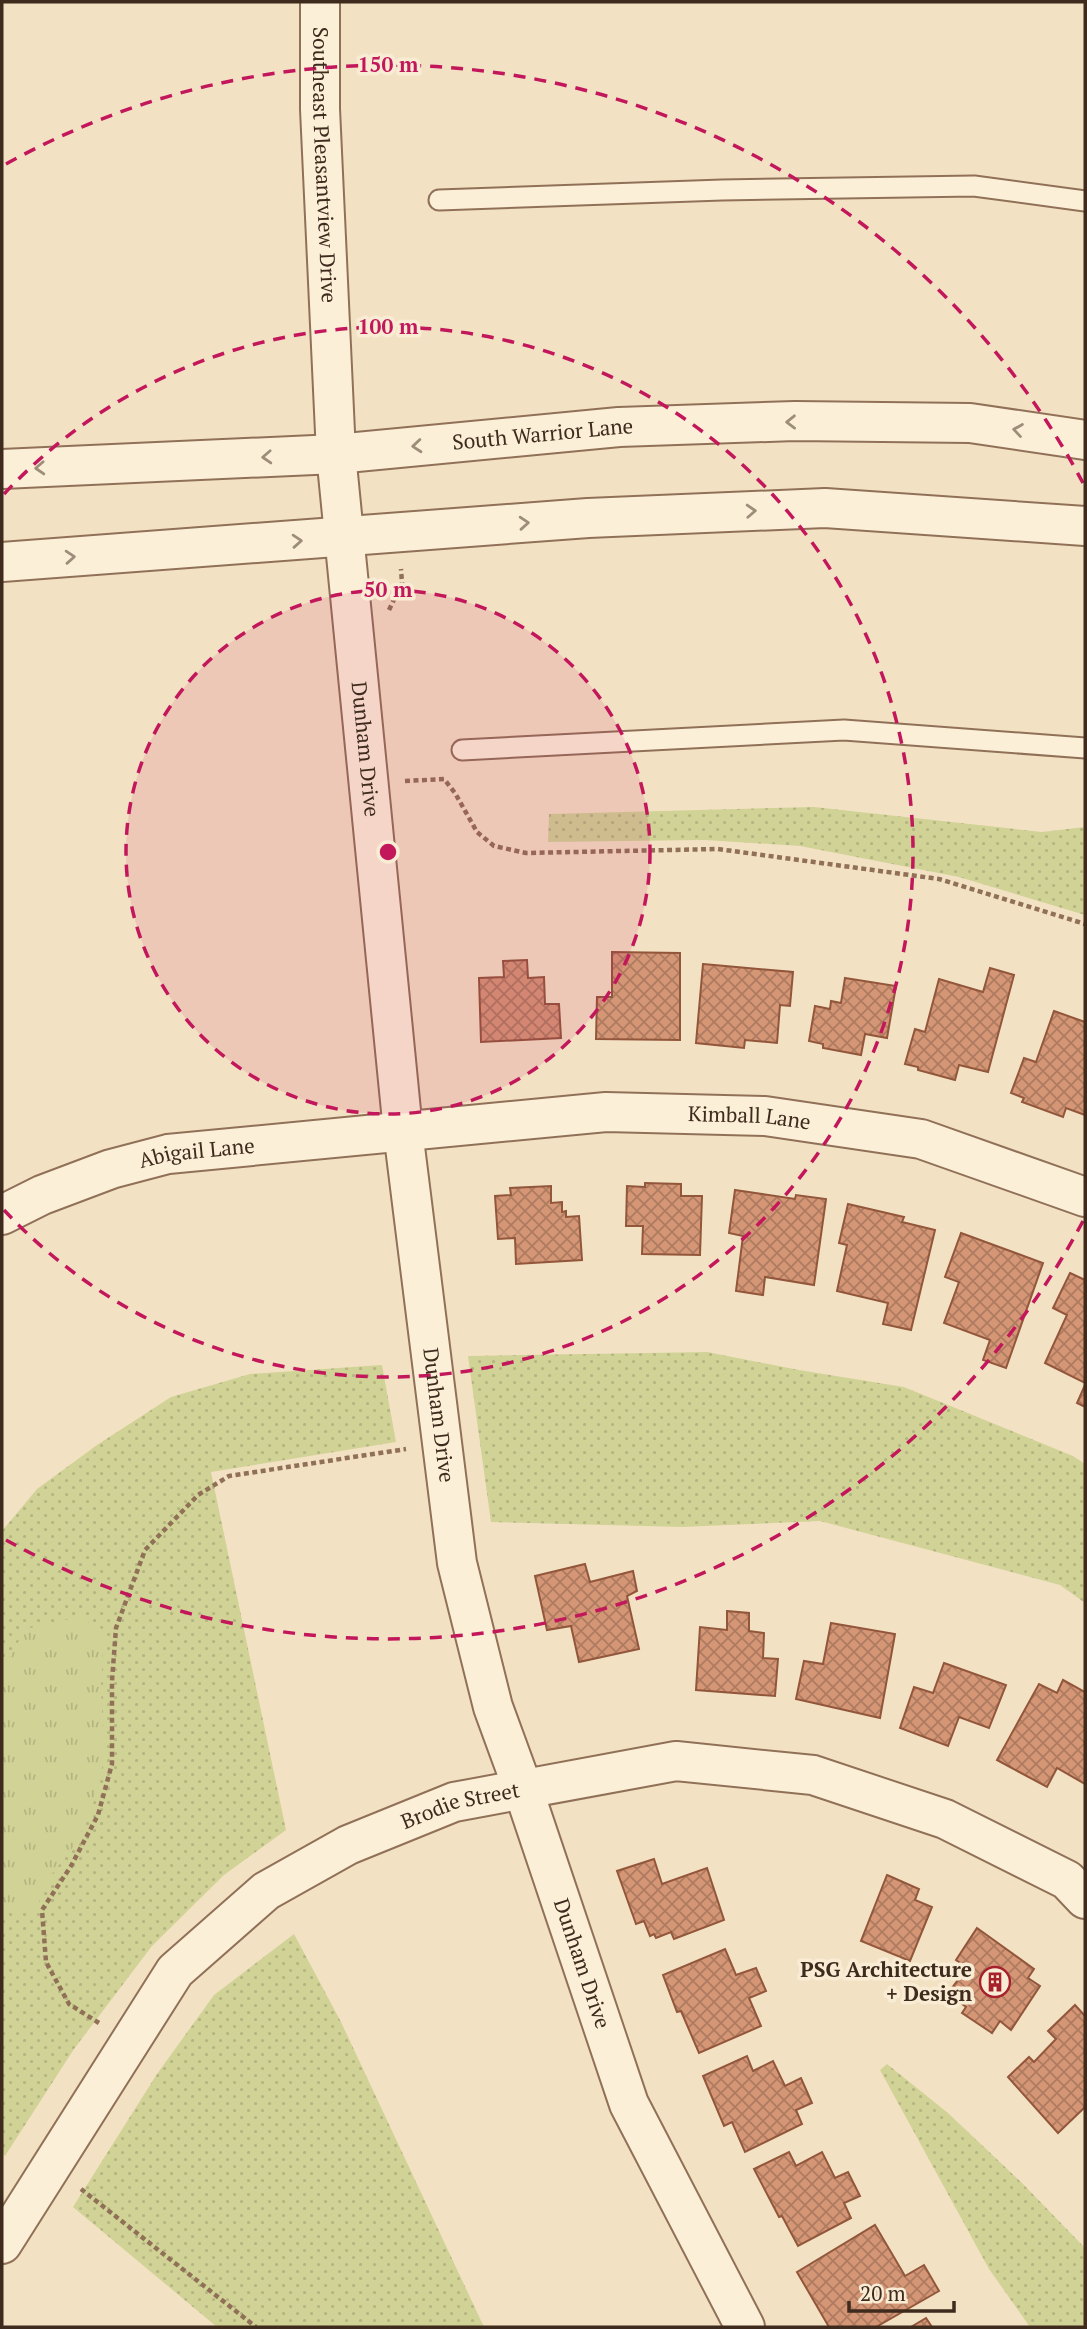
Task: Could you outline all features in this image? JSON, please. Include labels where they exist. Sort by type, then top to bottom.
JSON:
[{"type":"street","name":"Southeast Pleasantview Drive","points":[[320,2],[320,110],[336,454]]},
{"type":"street","name":"South Warrior Lane","points":[[2,469],[336,454],[619,427],[795,421],[970,423],[1085,440]]},
{"type":"street","name":"Dunham Drive","points":[[336,454],[403,1131],[457,1563],[493,1707],[629,2104],[745,2327]]},
{"type":"street","points":[[2,562],[589,518],[825,508],[1085,526]]},
{"type":"street","name":"Kimball Lane","points":[[403,1131],[606,1112],[765,1116],[920,1139],[1085,1197]]},
{"type":"street","name":"Abigail Lane","points":[[2,1215],[42,1195],[111,1169],[168,1154],[403,1131]]},
{"type":"street","name":"Brodie Street","points":[[2,2244],[175,1971],[266,1891],[348,1845],[454,1802],[676,1761],[813,1775],[945,1819],[1067,1880],[1085,1899]]},
{"type":"lane","points":[[439,200],[722,190],[974,186],[1085,201]]},
{"type":"lane","points":[[462,750],[844,730],[1085,748]]},
{"type":"path","points":[[403,781],[444,779],[477,832],[494,845],[526,853],[718,849],[939,879],[1085,924]]},
{"type":"path","points":[[102,2025],[69,2004],[46,1962],[42,1910],[71,1866],[98,1815],[112,1764],[112,1681],[116,1628],[145,1550],[198,1495],[229,1476],[442,1443]]},
{"type":"path","points":[[76,2186],[257,2327]]},
{"type":"green space","points":[[814,807],[1042,832],[1085,827],[1085,915],[959,877],[800,846],[705,840],[548,842],[549,814]]},
{"type":"green space","points":[[707,1352],[904,1387],[1073,1456],[1085,1464],[1085,1603],[1060,1585],[820,1521],[682,1527],[491,1522],[468,1356]]},
{"type":"green space","points":[[382,1365],[396,1442],[211,1472],[286,1830],[224,1875],[152,1946],[74,2049],[5,2156],[2,2154],[2,1531],[37,1489],[97,1445],[171,1397],[250,1374]]},
{"type":"green space","points":[[79,1617],[104,1630],[101,1688],[104,1757],[99,1784],[89,1817],[73,1847],[52,1874],[34,1912],[2,1912],[2,1669],[26,1629]]},
{"type":"green space","points":[[294,1934],[341,2022],[484,2327],[217,2327],[73,2207],[157,2074],[214,1995]]},
{"type":"green space","points":[[887,2064],[948,2113],[1085,2248],[1085,2327],[1030,2327],[989,2269],[880,2070]]},
{"type":"building","points":[[612,952],[680,953],[680,1040],[596,1039],[597,997],[612,997]]},
{"type":"building","points":[[527,960],[528,978],[544,977],[545,1004],[559,1004],[561,1038],[481,1042],[479,978],[504,977],[503,961]]},
{"type":"building","points":[[703,964],[793,972],[790,1006],[780,1005],[777,1043],[745,1040],[744,1048],[696,1043]]},
{"type":"building","points":[[990,968],[1014,975],[988,1072],[959,1065],[955,1080],[905,1064],[915,1029],[925,1032],[939,979],[983,992]]},
{"type":"building","points":[[845,978],[896,986],[887,1038],[865,1034],[861,1055],[823,1048],[823,1044],[809,1041],[815,1006],[830,1009],[831,1001],[841,1003]]},
{"type":"building","points":[[1054,1011],[1085,1022],[1085,1115],[1066,1108],[1063,1117],[1022,1102],[1024,1098],[1011,1093],[1024,1058],[1036,1062]]},
{"type":"building","points":[[645,1183],[681,1184],[681,1196],[702,1196],[700,1255],[642,1254],[643,1226],[626,1226],[627,1186],[645,1187]]},
{"type":"building","points":[[551,1186],[551,1203],[562,1202],[562,1212],[566,1211],[566,1217],[579,1216],[582,1260],[516,1264],[515,1238],[498,1239],[495,1196],[511,1195],[510,1188]]},
{"type":"building","points":[[735,1190],[795,1199],[796,1195],[826,1199],[814,1285],[765,1277],[763,1295],[736,1291],[743,1236],[729,1233]]},
{"type":"building","points":[[848,1204],[904,1217],[902,1222],[935,1230],[911,1330],[883,1324],[888,1303],[837,1291],[847,1245],[839,1243]]},
{"type":"building","points":[[961,1233],[1043,1263],[1006,1368],[983,1360],[990,1340],[944,1323],[959,1282],[945,1277]]},
{"type":"building","points":[[1070,1273],[1085,1280],[1085,1383],[1045,1363],[1067,1315],[1053,1308]]},
{"type":"building","points":[[1085,1385],[1085,1407],[1077,1403]]},
{"type":"building","points":[[585,1564],[590,1582],[633,1571],[637,1591],[627,1596],[639,1649],[579,1662],[571,1626],[547,1630],[535,1576]]},
{"type":"building","points":[[727,1611],[749,1613],[749,1631],[764,1633],[763,1658],[778,1659],[775,1696],[696,1690],[700,1627],[727,1630]]},
{"type":"building","points":[[831,1623],[895,1634],[880,1718],[796,1699],[804,1661],[823,1664]]},
{"type":"building","points":[[944,1663],[1006,1685],[989,1728],[959,1717],[948,1746],[900,1728],[914,1687],[933,1693]]},
{"type":"building","points":[[1063,1680],[1085,1692],[1085,1784],[1057,1768],[1047,1787],[997,1760],[1039,1684],[1057,1693]]},
{"type":"building","points":[[654,1859],[662,1884],[707,1868],[724,1920],[674,1939],[671,1932],[656,1938],[654,1934],[650,1936],[644,1921],[636,1924],[617,1871]]},
{"type":"building","points":[[887,1875],[919,1889],[915,1900],[932,1907],[910,1961],[861,1941]]},
{"type":"building","name":"PSG Architecture + Design","points":[[977,1928],[1034,1969],[1028,1978],[1040,1986],[1011,2030],[1000,2021],[992,2033],[962,2013],[966,2007],[948,1993],[967,1968],[956,1960]]},
{"type":"building","points":[[725,1949],[736,1975],[756,1968],[766,1991],[749,1998],[761,2026],[699,2053],[681,2011],[677,2012],[663,1975]]},
{"type":"building","points":[[1075,2005],[1085,2016],[1085,2107],[1058,2133],[1008,2077],[1029,2057],[1034,2062],[1056,2039],[1048,2031]]},
{"type":"building","points":[[747,2056],[753,2071],[773,2061],[785,2086],[801,2078],[812,2103],[796,2110],[802,2124],[745,2152],[732,2122],[724,2126],[703,2076]]},
{"type":"building","points":[[789,2152],[796,2166],[822,2152],[835,2178],[848,2172],[860,2196],[844,2203],[851,2218],[798,2246],[782,2216],[779,2217],[754,2169]]},
{"type":"building","points":[[875,2225],[905,2276],[924,2265],[939,2291],[876,2327],[829,2327],[797,2272]]},
{"type":"building","points":[[926,2318],[932,2327],[911,2327]]},
{"type":"place","name":"PSG Architecture + Design","points":[[995,1982]]}]
